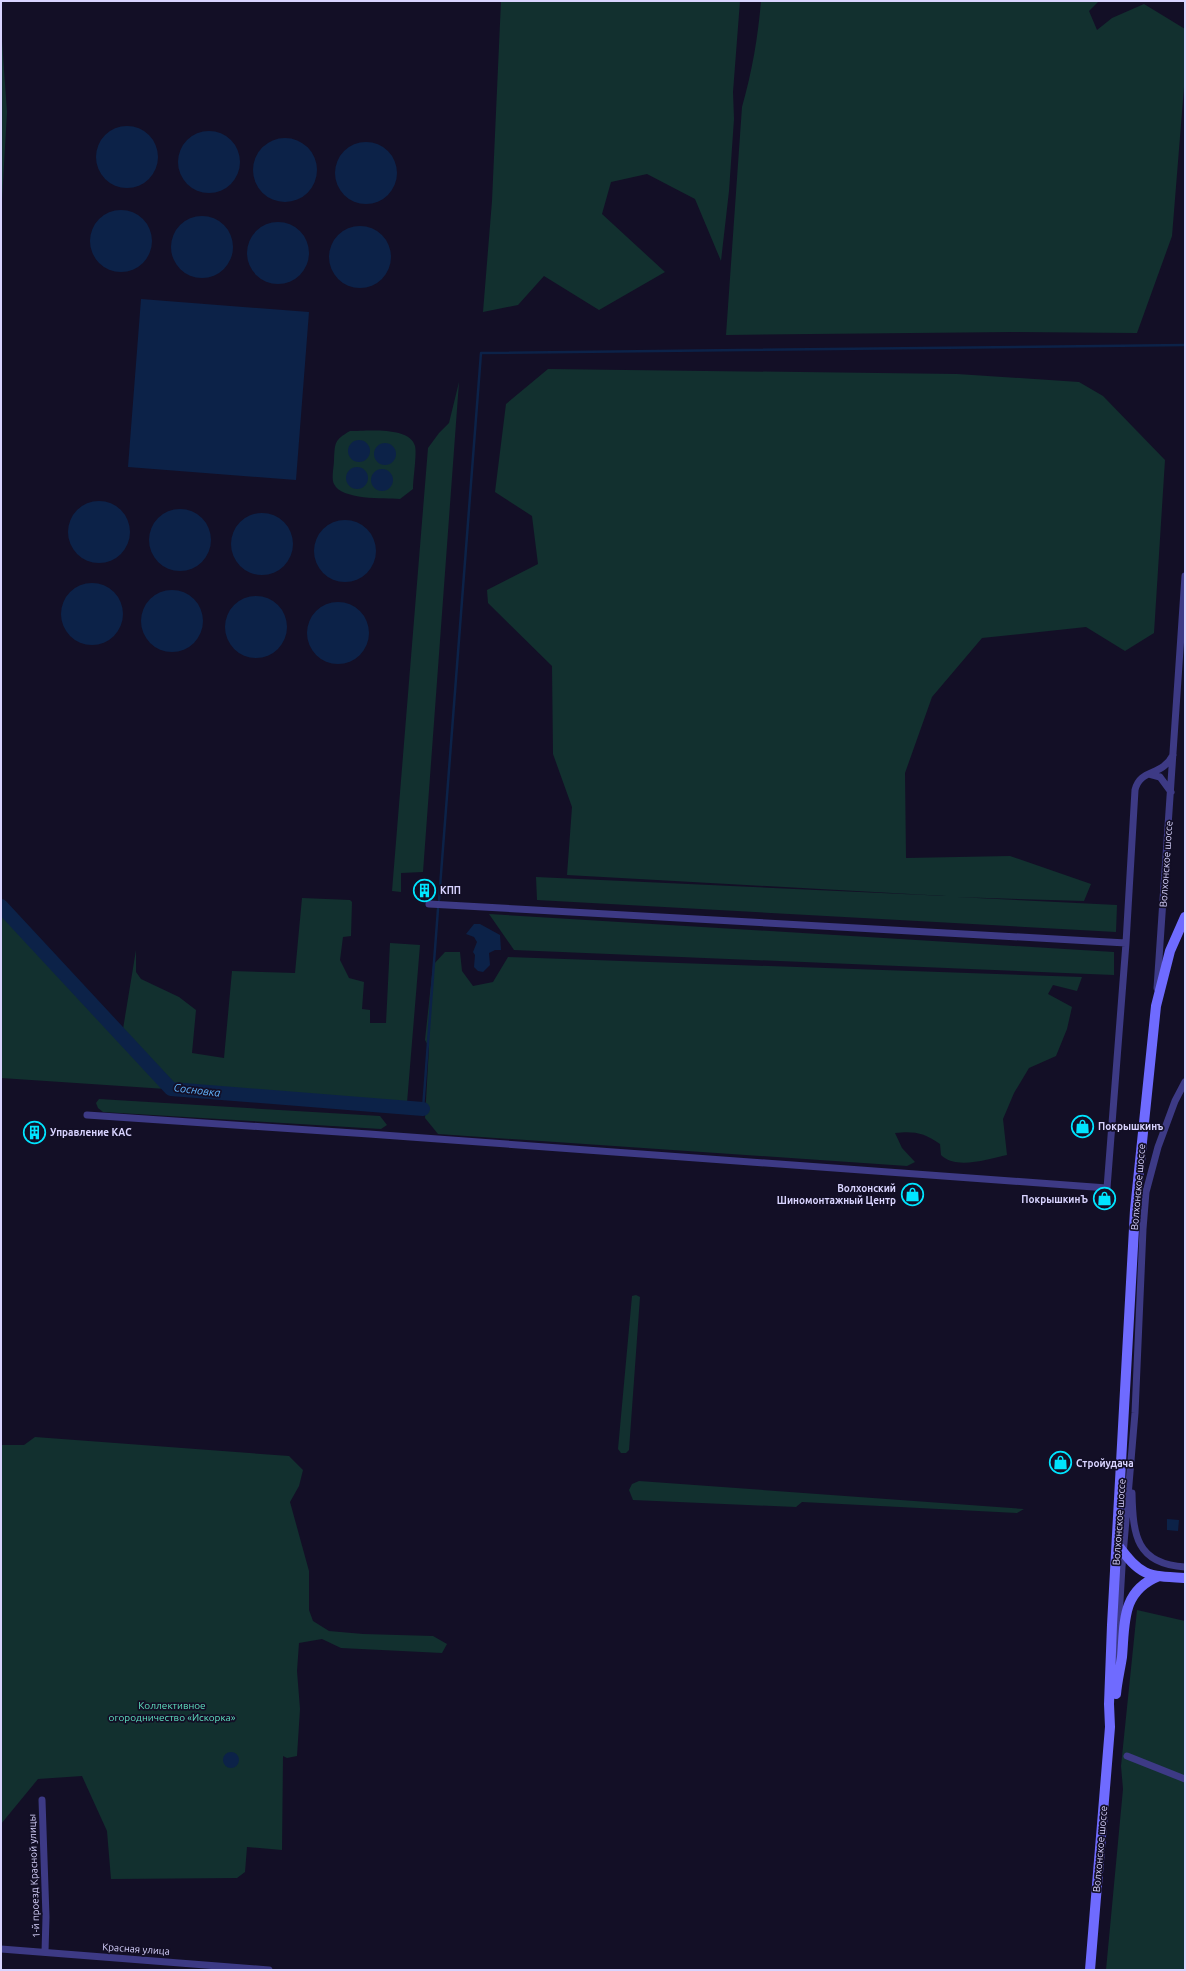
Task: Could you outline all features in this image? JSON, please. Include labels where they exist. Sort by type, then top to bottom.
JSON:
[{"type":"main road","points":[[1156,1006],[1170,951],[1185,917]]},
{"type":"main road","name":"Волхонское шоссе","points":[[1090,1970],[1110,1727],[1109,1704],[1120,1548],[1135,1210],[1156,1006]]},
{"type":"main road","points":[[1120,1548],[1138,1569],[1146,1574],[1185,1578]]},
{"type":"main road","points":[[1117,1681],[1121,1661],[1127,1608],[1138,1589],[1146,1581],[1159,1576]]},
{"type":"main road","name":"Волхонское шоссе","points":[[1110,1727],[1115,1706],[1117,1681]]},
{"type":"street","name":"Волхонское шоссе","points":[[1156,1006],[1185,576]]},
{"type":"street","points":[[87,1115],[412,1137],[1107,1188],[1126,943],[1135,790],[1137,783],[1142,777],[1169,764],[1174,755]]},
{"type":"street","points":[[1150,774],[1160,777],[1171,792]]},
{"type":"street","points":[[429,904],[1126,943]]},
{"type":"street","name":"Волхонское шоссе","points":[[1117,1681],[1116,1660],[1120,1548],[1132,1459],[1146,1192],[1158,1147],[1175,1101],[1185,1082]]},
{"type":"street","points":[[1132,1459],[1133,1514],[1139,1543],[1150,1556],[1162,1564],[1185,1567]]},
{"type":"street","points":[[1127,1756],[1185,1779]]},
{"type":"street","name":"1-й проезд Красной улицы","points":[[42,1800],[46,1917],[45,1952]]},
{"type":"street","name":"Красная улица","points":[[1,1949],[269,1970]]},
{"type":"green space","points":[[501,1],[740,1],[733,92],[734,119],[729,191],[721,261],[695,199],[647,174],[611,182],[602,214],[665,272],[599,310],[544,276],[518,305],[483,312],[492,201]]},
{"type":"green space","points":[[761,1],[1099,1],[1089,11],[1097,30],[1112,18],[1144,4],[1185,29],[1185,75],[1172,236],[1137,333],[1012,332],[726,335],[742,107],[754,54]]},
{"type":"green space","points":[[1,27],[7,112],[1,217]]},
{"type":"green space","points":[[548,369],[957,374],[1079,382],[1103,396],[1165,460],[1154,633],[1125,651],[1086,627],[982,638],[932,697],[905,773],[906,858],[1010,856],[1091,884],[1084,901],[956,897],[1117,905],[1116,932],[537,900],[536,877],[946,896],[567,875],[572,807],[553,754],[552,666],[488,603],[487,590],[538,564],[532,516],[495,492],[506,404]]},
{"type":"green space","points":[[459,382],[423,872],[401,873],[401,892],[392,891],[428,448],[439,433],[449,423]]},
{"type":"green space","points":[[376,430],[396,432],[405,435],[411,440],[415,446],[413,489],[400,499],[354,496],[338,489],[334,484],[333,479],[335,446],[336,442],[341,437],[350,431]]},
{"type":"green space","points":[[302,898],[350,900],[352,902],[351,936],[343,937],[340,960],[349,978],[364,982],[362,1009],[370,1010],[370,1023],[386,1023],[390,943],[420,945],[407,1103],[177,1086],[123,1029],[136,950],[136,972],[141,979],[179,997],[196,1010],[192,1053],[224,1058],[232,971],[295,973]]},
{"type":"green space","points":[[1,914],[166,1089],[1,1078]]},
{"type":"green space","points":[[489,914],[1114,952],[1114,975],[514,950]]},
{"type":"green space","points":[[445,952],[460,952],[462,971],[473,986],[493,982],[508,957],[1082,977],[1077,991],[1053,985],[1048,994],[1072,1007],[1067,1029],[1056,1056],[1029,1068],[1014,1093],[1003,1119],[1007,1155],[982,1161],[963,1163],[955,1162],[941,1155],[940,1144],[929,1137],[908,1132],[895,1133],[902,1148],[915,1162],[907,1166],[438,1134],[425,1118],[429,1047],[425,1040],[433,965]]},
{"type":"green space","points":[[99,1099],[380,1116],[387,1125],[381,1129],[103,1112],[98,1108],[96,1103]]},
{"type":"green space","points":[[636,1295],[640,1297],[629,1450],[626,1453],[621,1453],[618,1449],[632,1296]]},
{"type":"green space","name":"Коллективное огородничество «Искорка»","points":[[35,1437],[289,1456],[303,1470],[299,1486],[290,1502],[309,1571],[309,1610],[313,1621],[329,1631],[363,1634],[433,1636],[447,1644],[442,1653],[341,1648],[322,1639],[299,1643],[297,1671],[300,1709],[297,1756],[287,1758],[283,1756],[282,1850],[247,1847],[245,1872],[237,1878],[111,1879],[107,1831],[82,1776],[38,1779],[1,1824],[1,1445],[24,1445]]},
{"type":"green space","points":[[639,1481],[1024,1509],[1017,1513],[802,1502],[796,1507],[633,1500],[629,1490],[632,1484]]},
{"type":"green space","points":[[1137,1610],[1185,1621],[1185,1970],[1106,1970],[1123,1789],[1121,1766]]},
{"type":"water","points":[[121,126],[133,126],[149,135],[156,145],[158,157],[156,169],[149,179],[133,188],[121,188],[110,183],[101,174],[96,163],[96,151],[101,140],[110,131]]},
{"type":"water","points":[[203,131],[215,131],[231,140],[238,150],[240,162],[238,174],[231,184],[215,193],[203,193],[192,188],[183,179],[178,168],[178,156],[183,145],[192,136]]},
{"type":"water","points":[[285,138],[303,144],[311,152],[317,170],[311,188],[303,196],[285,202],[267,196],[259,188],[253,170],[259,152],[267,144]]},
{"type":"water","points":[[360,142],[372,142],[388,151],[395,161],[397,173],[395,185],[388,195],[372,204],[360,204],[349,199],[340,190],[335,179],[335,167],[340,156],[349,147]]},
{"type":"water","points":[[115,210],[127,210],[143,219],[150,229],[152,241],[150,253],[143,263],[127,272],[115,272],[104,267],[95,258],[90,247],[90,235],[95,224],[104,215]]},
{"type":"water","points":[[196,216],[208,216],[224,225],[231,235],[233,247],[231,259],[224,269],[208,278],[196,278],[185,273],[176,264],[171,253],[171,241],[176,230],[185,221]]},
{"type":"water","points":[[272,222],[284,222],[300,231],[307,241],[309,253],[307,265],[300,275],[284,284],[272,284],[261,279],[252,270],[247,259],[247,247],[252,236],[261,227]]},
{"type":"water","points":[[354,226],[366,226],[382,235],[389,245],[391,257],[389,269],[382,279],[366,288],[354,288],[343,283],[334,274],[329,263],[329,251],[334,240],[343,231]]},
{"type":"water","points":[[141,299],[309,312],[296,480],[128,467]]},
{"type":"water","points":[[359,440],[367,443],[370,451],[367,459],[359,462],[351,459],[348,451],[351,443]]},
{"type":"water","points":[[385,443],[393,446],[396,454],[393,462],[385,465],[377,462],[374,454],[377,446]]},
{"type":"water","points":[[357,467],[365,470],[368,478],[365,486],[357,489],[349,486],[346,478],[349,470]]},
{"type":"water","points":[[382,469],[390,472],[393,480],[390,488],[382,491],[374,488],[371,480],[374,472]]},
{"type":"water","points":[[93,501],[105,501],[121,510],[128,520],[130,532],[128,544],[121,554],[105,563],[93,563],[82,558],[73,549],[68,538],[68,526],[73,515],[82,506]]},
{"type":"water","points":[[174,509],[186,509],[202,518],[209,528],[211,540],[209,552],[202,562],[186,571],[174,571],[163,566],[154,557],[149,546],[149,534],[154,523],[163,514]]},
{"type":"water","points":[[256,513],[268,513],[284,522],[291,532],[293,544],[291,556],[284,566],[268,575],[256,575],[245,570],[236,561],[231,550],[231,538],[236,527],[245,518]]},
{"type":"water","points":[[339,520],[351,520],[367,529],[374,539],[376,551],[374,563],[367,573],[351,582],[339,582],[328,577],[319,568],[314,557],[314,545],[319,534],[328,525]]},
{"type":"water","points":[[86,583],[98,583],[114,592],[121,602],[123,614],[121,626],[114,636],[98,645],[86,645],[75,640],[66,631],[61,620],[61,608],[66,597],[75,588]]},
{"type":"water","points":[[166,590],[178,590],[194,599],[201,609],[203,621],[201,633],[194,643],[178,652],[166,652],[155,647],[146,638],[141,627],[141,615],[146,604],[155,595]]},
{"type":"water","points":[[250,596],[262,596],[278,605],[285,615],[287,627],[285,639],[278,649],[262,658],[250,658],[239,653],[230,644],[225,633],[225,621],[230,610],[239,601]]},
{"type":"water","points":[[332,602],[344,602],[360,611],[367,621],[369,633],[367,645],[360,655],[344,664],[332,664],[321,659],[312,650],[307,639],[307,627],[312,616],[321,607]]},
{"type":"water","points":[[474,924],[480,924],[500,935],[501,950],[495,950],[489,953],[490,965],[483,972],[478,971],[474,967],[475,955],[473,952],[477,942],[474,937],[466,934]]},
{"type":"water","points":[[1167,1519],[1179,1520],[1178,1531],[1167,1530]]},
{"type":"water","points":[[231,1752],[237,1754],[239,1760],[237,1766],[231,1768],[225,1766],[223,1760],[225,1754]]},
{"type":"waterway","points":[[439,900],[481,353],[1185,345]]},
{"type":"waterway","name":"Сосновка","points":[[1,906],[171,1089],[423,1109]]},
{"type":"waterway","points":[[423,1109],[438,909]]},
{"type":"place","name":"КПП","points":[[425,890]]},
{"type":"place","name":"Покрышкинъ","points":[[1082,1126]]},
{"type":"place","name":"Управление КАС","points":[[35,1132]]},
{"type":"place","name":"Волхонский Шиномонтажный Центр","points":[[912,1194]]},
{"type":"place","name":"ПокрышкинЪ","points":[[1104,1199]]},
{"type":"place","name":"Стройудача","points":[[1061,1463]]}]
